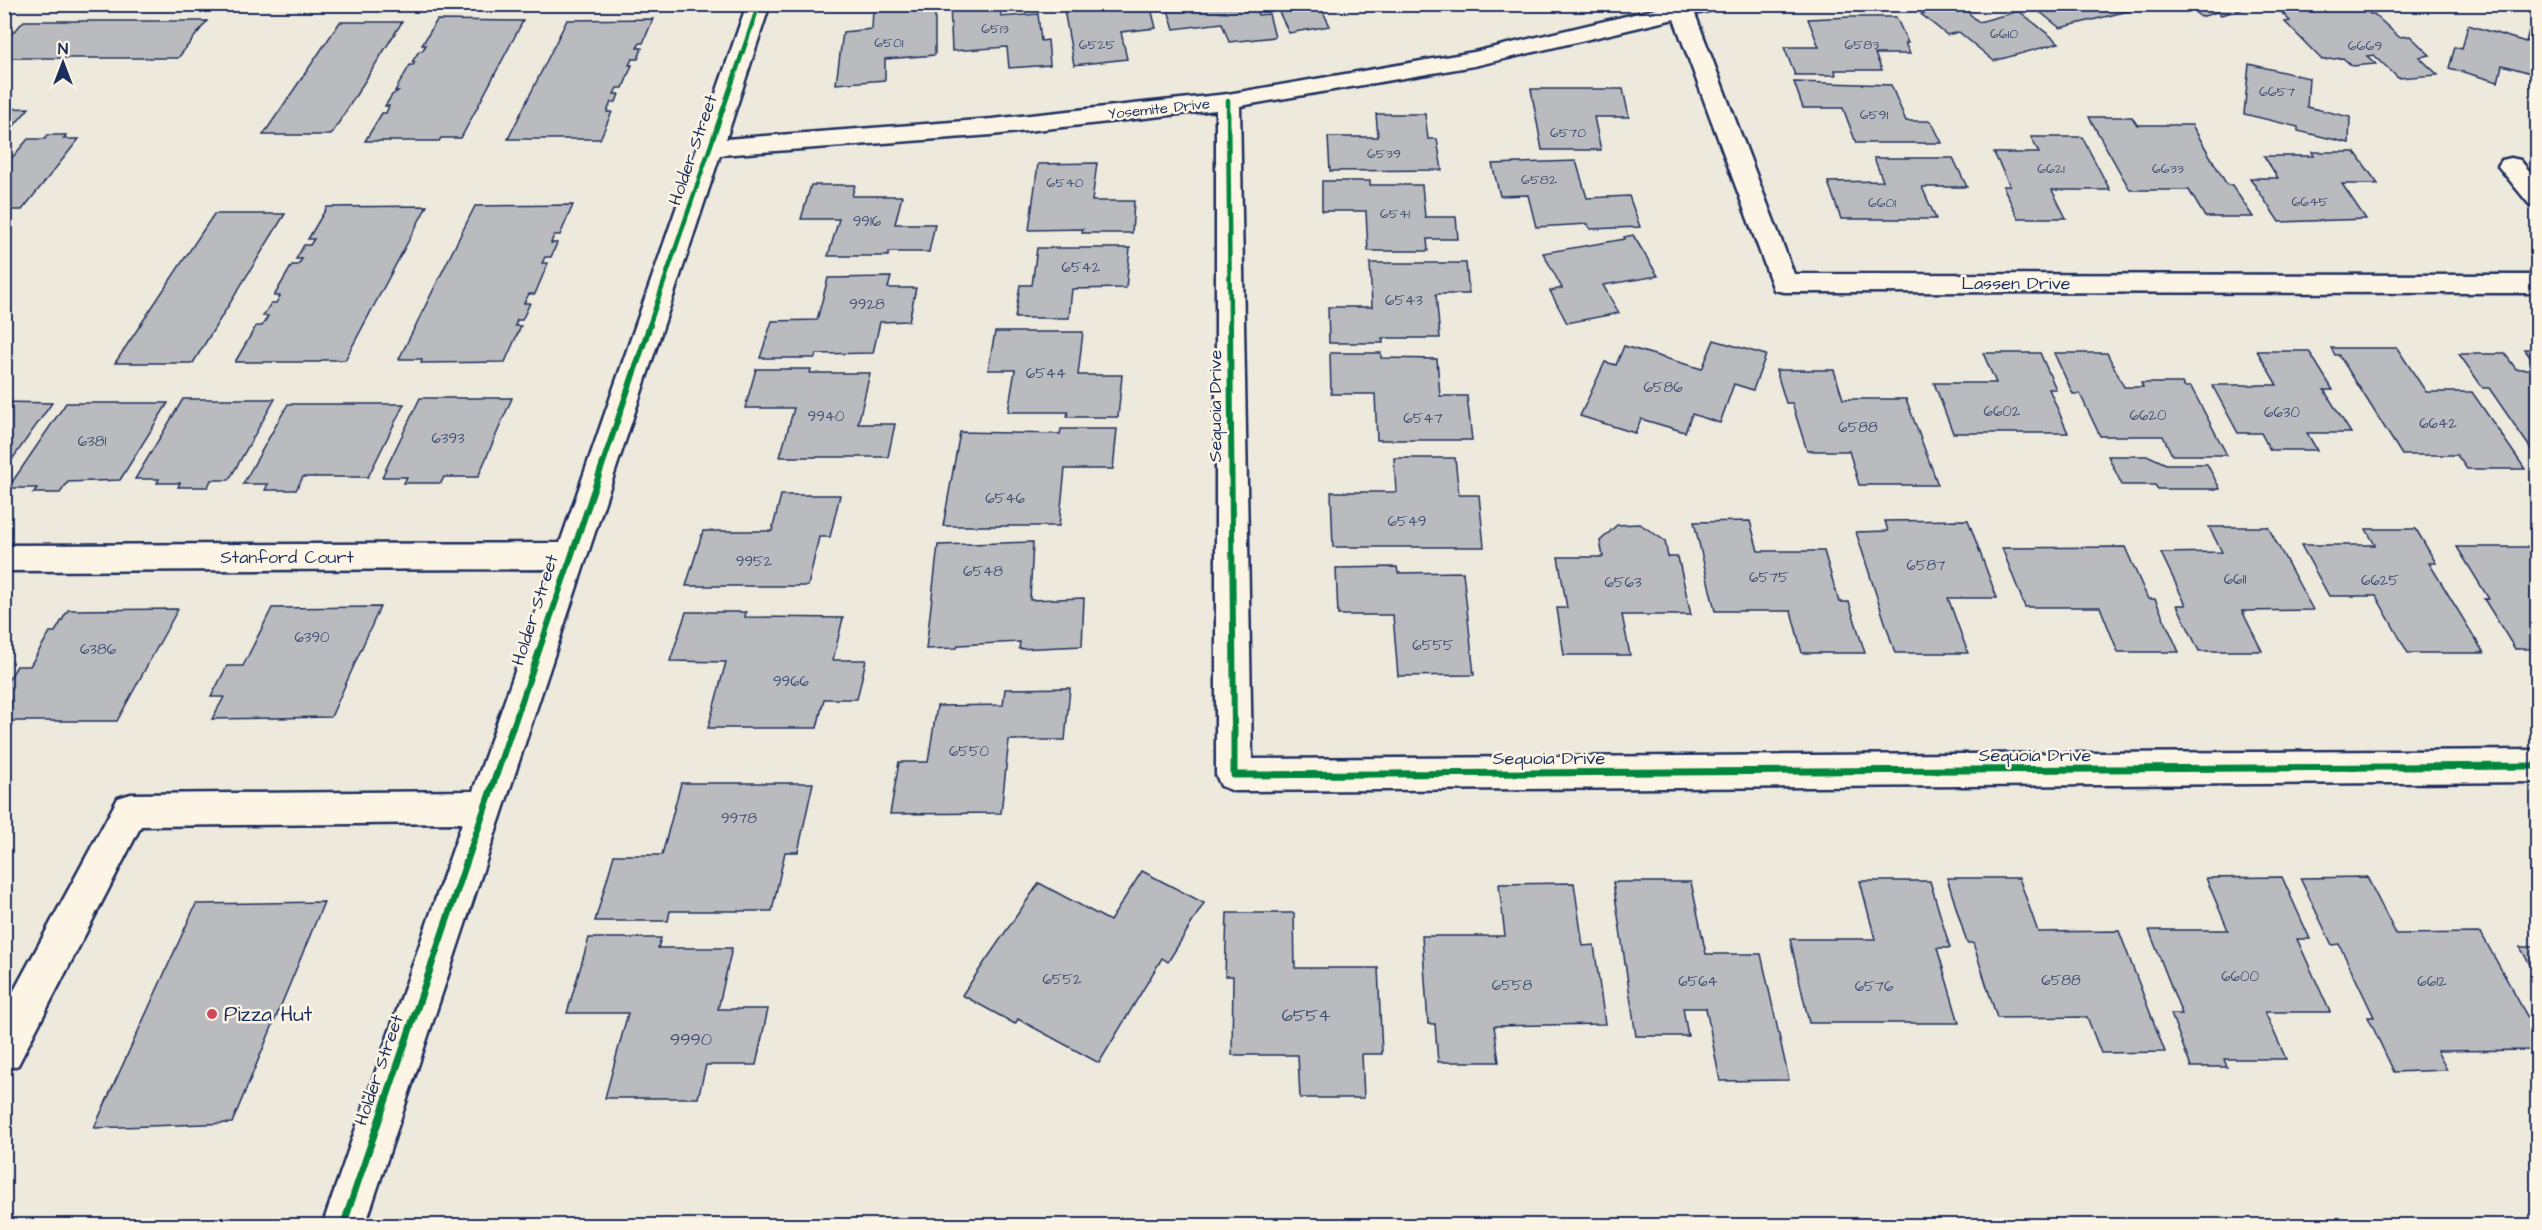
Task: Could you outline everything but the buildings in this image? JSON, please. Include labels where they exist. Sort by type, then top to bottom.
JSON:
[{"type":"street","name":"Holder Street","points":[[343,1226],[569,556],[759,4]]},
{"type":"street","name":"Yosemite Drive","points":[[709,148],[992,127],[1228,101],[1474,59],[1696,8]]},
{"type":"street","name":"Lassen Drive","points":[[1696,8],[1784,283],[2538,284]]},
{"type":"street","name":"Sequoia Drive","points":[[1228,101],[1234,775],[2538,766]]},
{"type":"street","points":[[2511,166],[2538,198]]},
{"type":"street","name":"Stanford Court","points":[[4,558],[569,556]]},
{"type":"street","points":[[4,1051],[131,810],[485,807]]},
{"type":"cycle path","points":[[343,1226],[759,4]]},
{"type":"cycle path","points":[[1228,101],[1234,775],[2538,766]]},
{"type":"place","name":"Pizza Hut","points":[[212,1014]]}]
